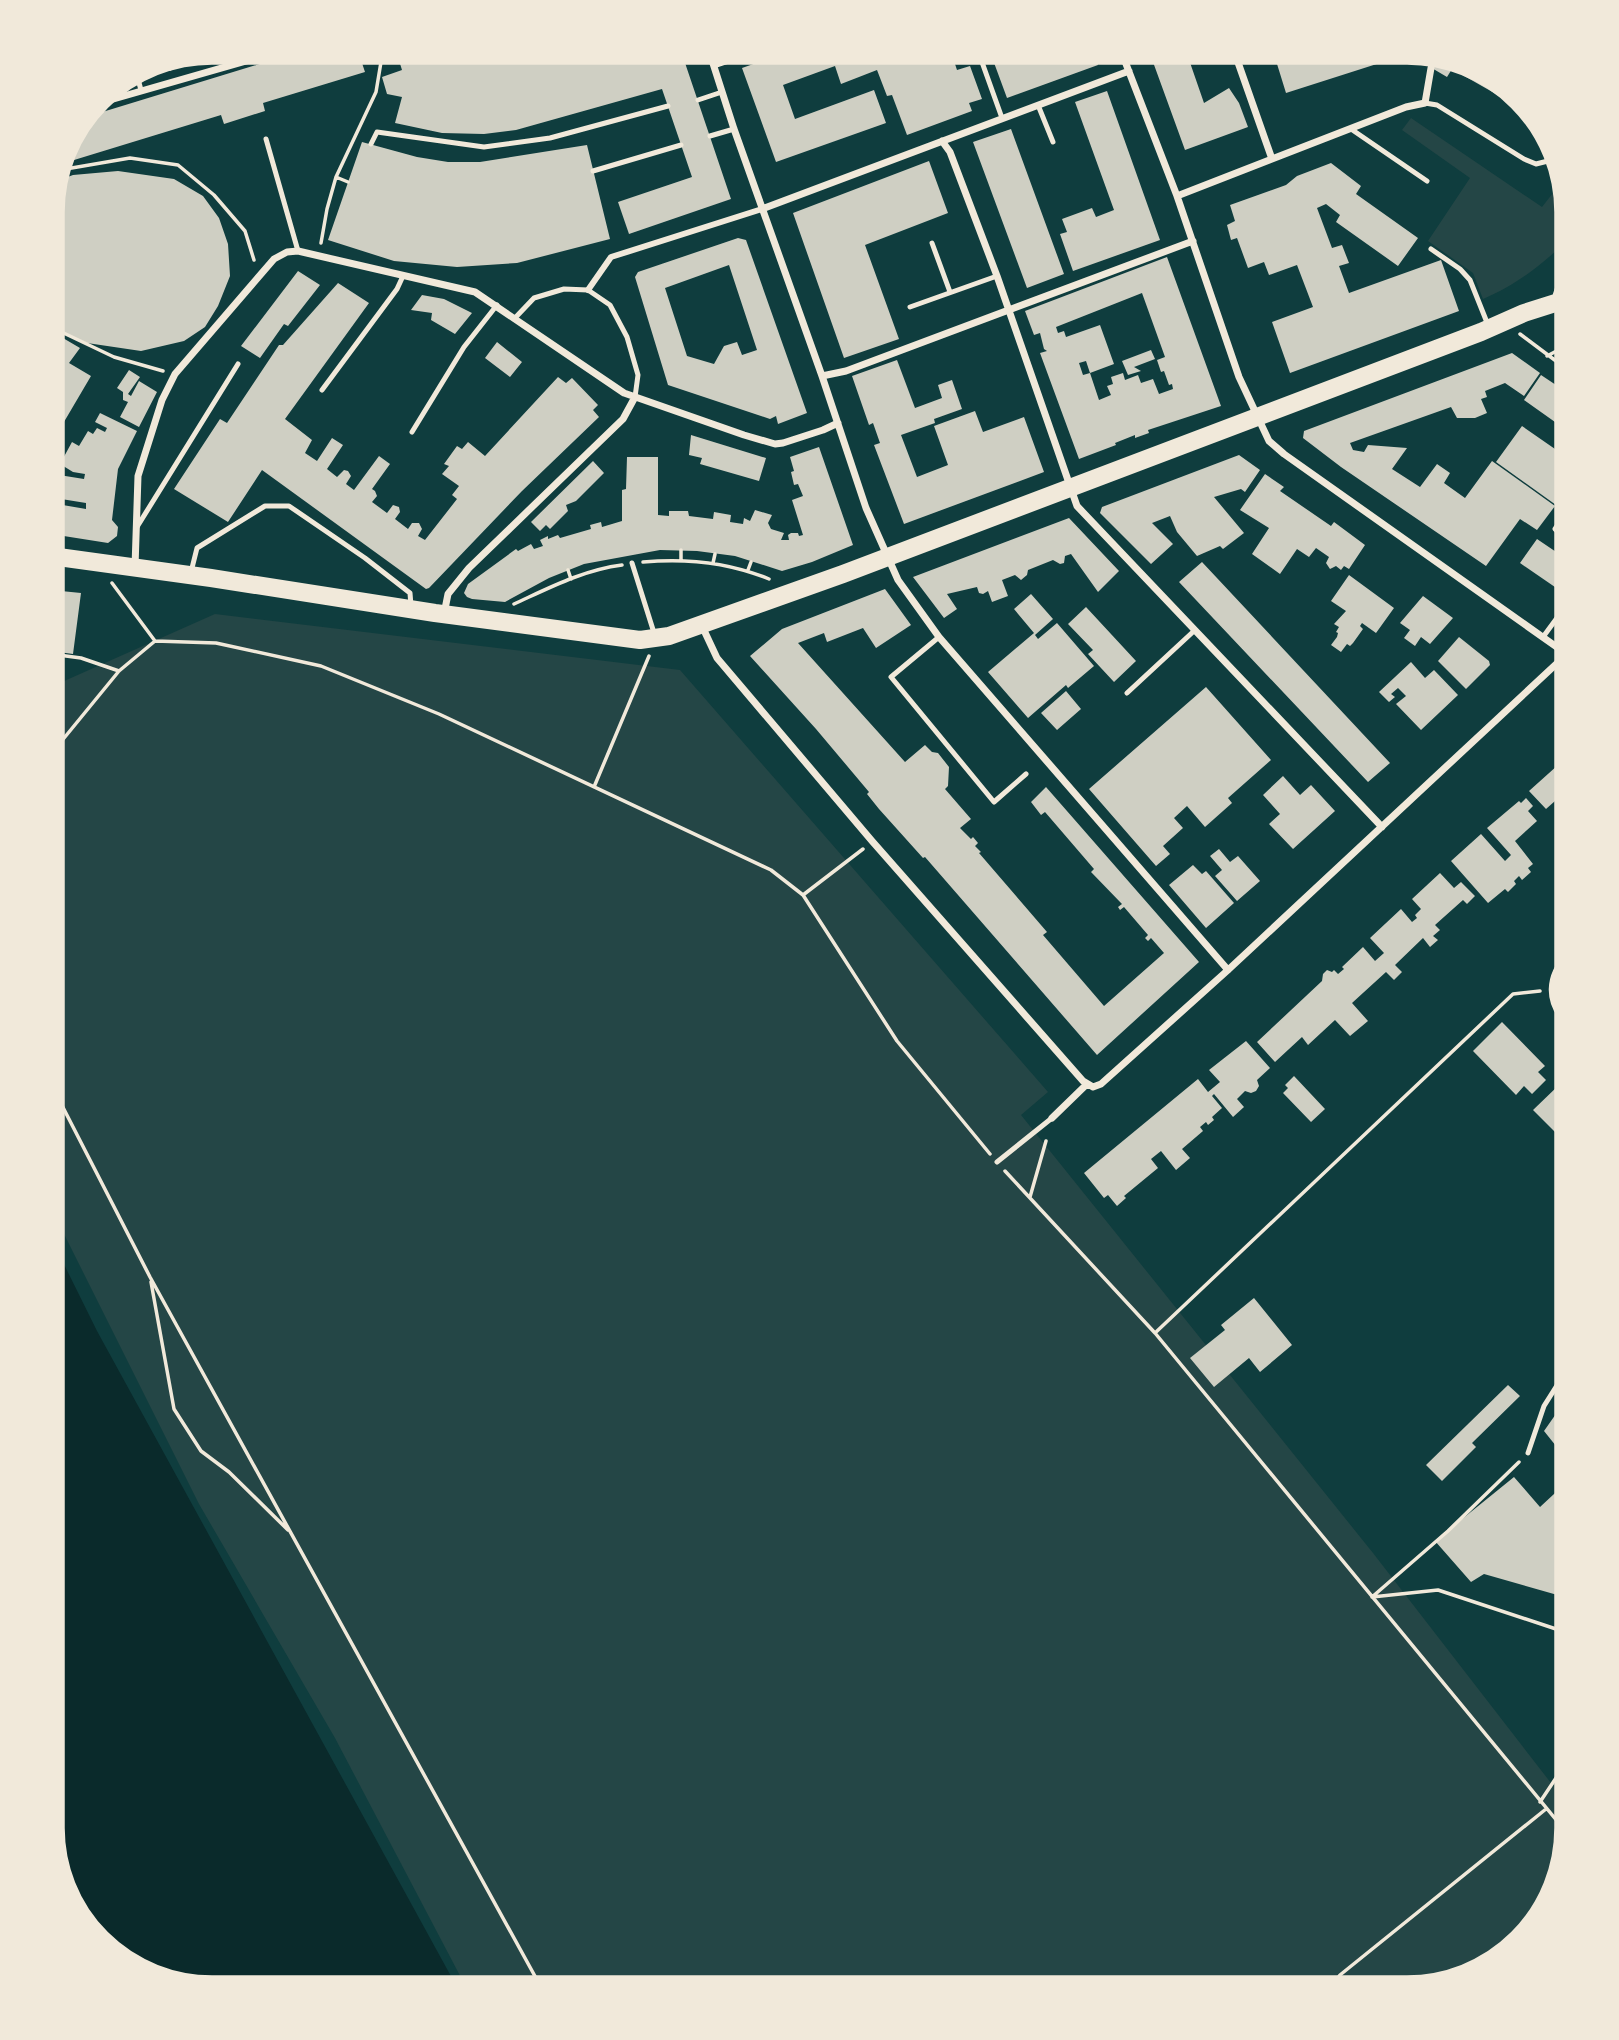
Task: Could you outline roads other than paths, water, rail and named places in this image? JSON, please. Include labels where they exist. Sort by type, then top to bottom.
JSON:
[{"type":"main road","points":[[63,558],[411,610],[640,640],[656,639],[702,625],[1070,489],[1556,303]]},
{"type":"street","points":[[117,97],[238,63]]},
{"type":"street","points":[[713,63],[866,509],[898,580],[939,637],[1228,970]]},
{"type":"street","points":[[1126,63],[1177,196],[1239,377],[1269,441],[1556,646]]},
{"type":"street","points":[[1238,63],[1272,159]]},
{"type":"street","points":[[1177,196],[1406,107],[1425,103],[1431,68]]},
{"type":"street","points":[[588,290],[611,257],[762,209],[1129,71]]},
{"type":"street","points":[[942,141],[950,152],[997,276],[1077,506],[1382,827]]},
{"type":"street","points":[[822,376],[846,371],[1193,241]]},
{"type":"street","points":[[135,567],[138,476],[162,400],[175,374],[258,275],[274,259],[288,252],[298,251],[318,258],[475,292],[595,376],[624,393],[775,444],[812,434],[838,423]]},
{"type":"street","points":[[444,614],[448,594],[469,568],[623,419],[635,397]]},
{"type":"street","points":[[702,625],[717,658],[872,841],[1087,1084],[1093,1087],[1101,1084],[1228,970],[1556,666]]},
{"type":"street","points":[[1556,971],[1551,990],[1556,1008]]},
{"type":"street","points":[[1052,1118],[1087,1084]]},
{"type":"lane","points":[[714,66],[723,63]]},
{"type":"lane","points":[[982,63],[1002,118]]},
{"type":"lane","points":[[139,82],[141,90]]},
{"type":"lane","points":[[698,100],[722,92]]},
{"type":"lane","points":[[1425,103],[1437,105],[1524,159],[1536,164],[1547,161]]},
{"type":"lane","points":[[1038,105],[1053,142]]},
{"type":"lane","points":[[371,144],[376,132],[484,146],[537,140],[668,106]]},
{"type":"lane","points":[[710,136],[734,129]]},
{"type":"lane","points":[[1352,129],[1427,181]]},
{"type":"lane","points":[[266,139],[298,251]]},
{"type":"lane","points":[[593,171],[681,145]]},
{"type":"lane","points":[[932,243],[950,292]]},
{"type":"lane","points":[[1431,249],[1460,269],[1470,281],[1489,328]]},
{"type":"lane","points":[[322,390],[397,289],[403,276]]},
{"type":"lane","points":[[910,307],[997,276]]},
{"type":"lane","points":[[514,319],[534,298],[564,289],[588,290],[610,305],[626,337],[638,375],[635,397]]},
{"type":"lane","points":[[412,432],[464,347],[497,305]]},
{"type":"lane","points":[[137,527],[238,364]]},
{"type":"lane","points":[[191,575],[197,548],[265,506],[289,506],[410,593],[411,610]]},
{"type":"lane","points":[[632,563],[656,639]]},
{"type":"lane","points":[[1543,637],[1556,620]]},
{"type":"lane","points":[[1127,693],[1195,630]]},
{"type":"lane","points":[[939,637],[891,677],[994,802],[1026,774]]},
{"type":"lane","points":[[997,1162],[1052,1118]]},
{"type":"lane","points":[[1528,1453],[1544,1406],[1556,1387]]}]
